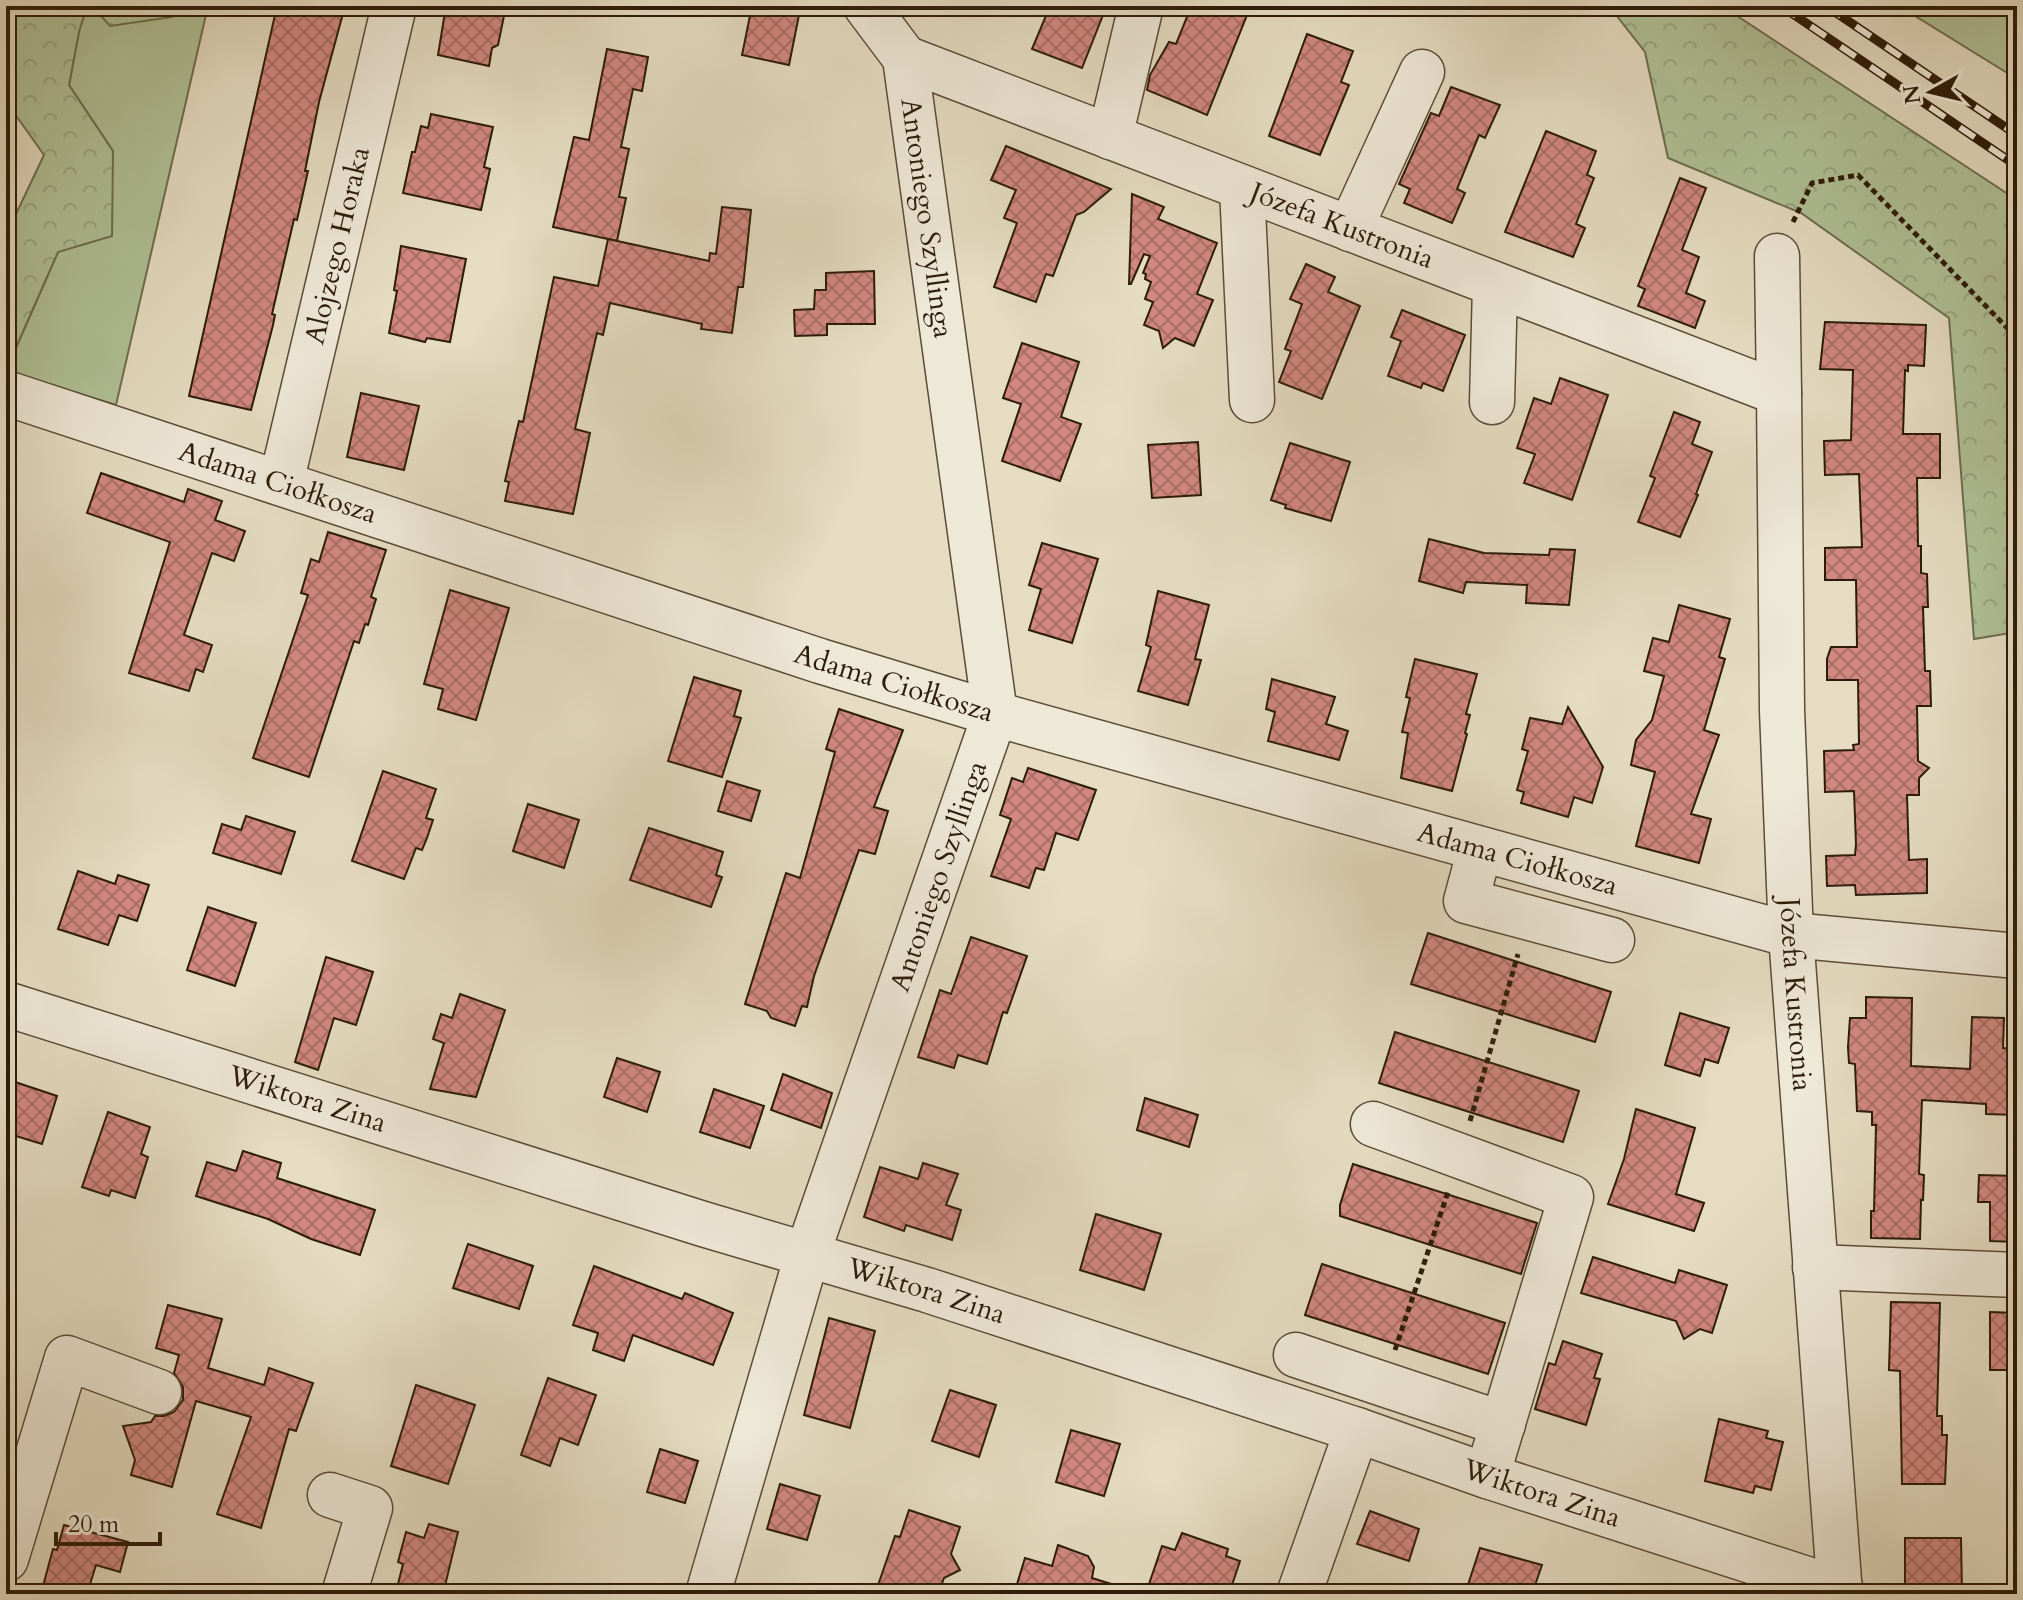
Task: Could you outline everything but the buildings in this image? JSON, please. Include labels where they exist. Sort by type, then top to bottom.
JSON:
[{"type":"street","name":"Alojzego Horaka","points":[[281,483],[394,6]]},
{"type":"street","name":"Antoniego Szyllinga","points":[[708,1594],[808,1252],[995,714],[905,58],[866,6]]},
{"type":"street","points":[[1110,137],[1141,6]]},
{"type":"street","name":"Józefa Kustronia","points":[[905,58],[1779,393]]},
{"type":"street","points":[[1350,229],[1422,72]]},
{"type":"street","points":[[1242,188],[1252,400]]},
{"type":"street","name":"Józefa Kustronia","points":[[1777,256],[1782,710],[1791,935],[1841,1592]]},
{"type":"street","points":[[1492,402],[1495,285]]},
{"type":"street","name":"Adama Ciołkosza","points":[[6,393],[132,417],[281,483],[820,661],[995,714],[1791,935],[2017,956]]},
{"type":"street","points":[[1480,849],[1466,901],[1612,940]]},
{"type":"street","name":"Wiktora Zina","points":[[6,1004],[688,1219],[808,1252],[1357,1430],[1841,1592]]},
{"type":"street","points":[[1373,1124],[1571,1197],[1487,1476]]},
{"type":"street","points":[[1815,1267],[2017,1275]]},
{"type":"street","points":[[1296,1355],[1503,1424]]},
{"type":"street","points":[[6,1559],[67,1358],[159,1392]]},
{"type":"street","points":[[1299,1594],[1357,1430]]},
{"type":"street","points":[[330,1495],[370,1508],[344,1594]]},
{"type":"path","points":[[1777,256],[1812,183],[1858,175],[2017,338]]},
{"type":"green space","points":[[6,6],[87,6],[69,85],[113,151],[112,236],[58,252],[6,370],[6,235],[44,155],[17,117],[6,118]]},
{"type":"green space","points":[[87,6],[92,6],[111,25],[172,16],[169,6],[208,6],[116,405],[6,371],[58,252],[113,151],[69,85]]},
{"type":"green space","points":[[92,6],[169,6],[172,17],[110,26]]},
{"type":"green space","points":[[1609,6],[1722,6],[2017,200],[2017,632],[1974,639],[1949,318],[1801,213],[1668,158],[1645,52]]},
{"type":"green space","points":[[1899,6],[2017,6],[2017,79]]},
{"type":"railway","points":[[1781,6],[2017,166]]},
{"type":"railway","points":[[1826,6],[2017,135]]}]
